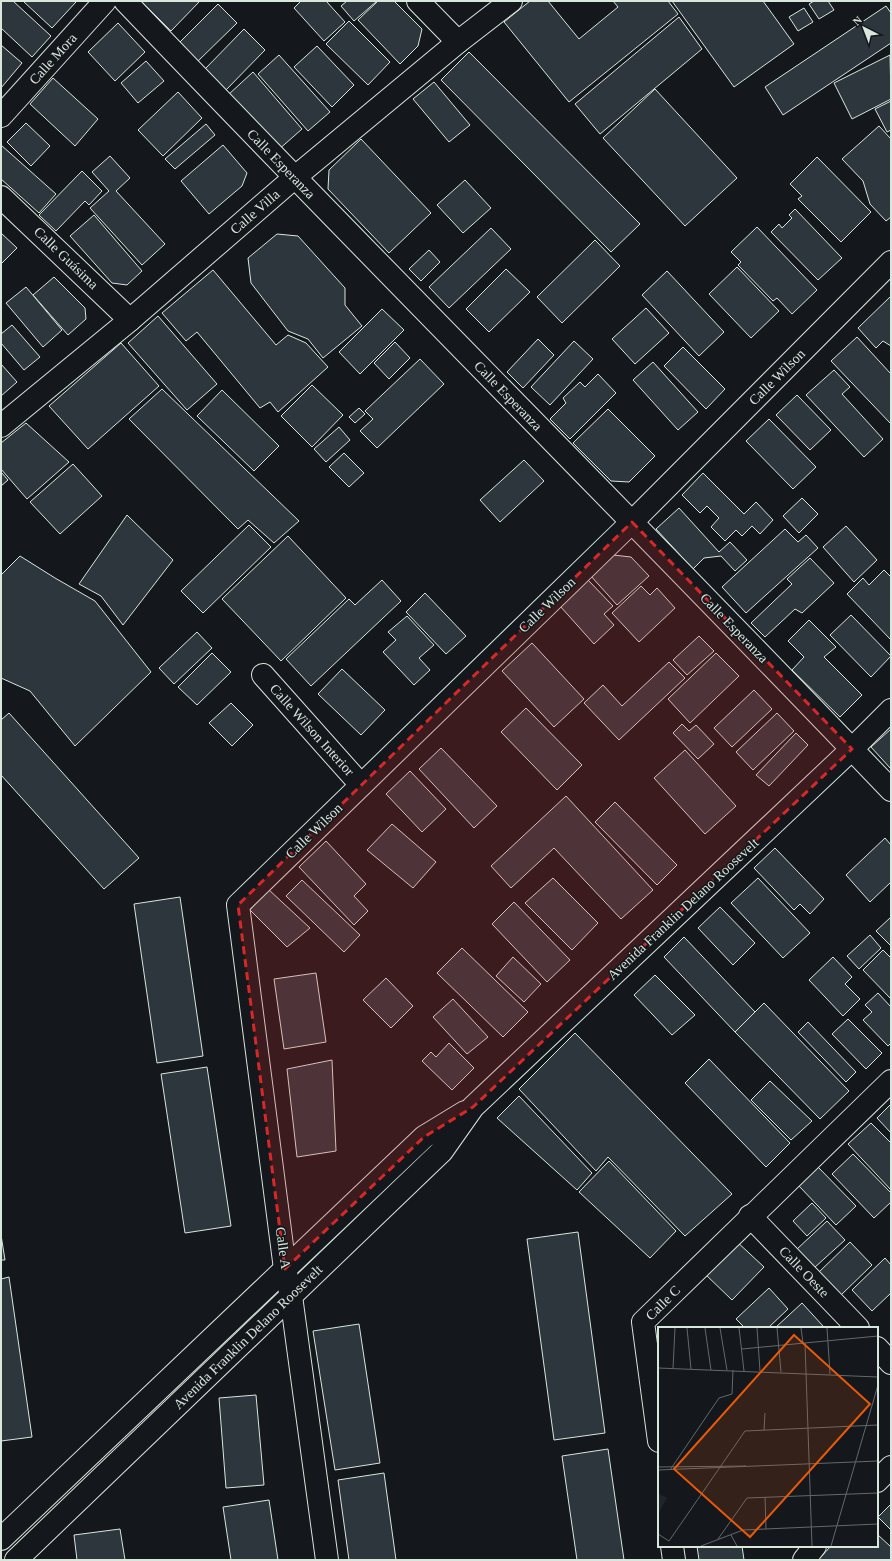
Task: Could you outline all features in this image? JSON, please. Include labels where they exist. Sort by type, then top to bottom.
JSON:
[{"type":"street","name":"Calle Mora","points":[[1,116],[105,1]]},
{"type":"street","name":"Calle Esperanza","points":[[125,1],[294,178],[632,522],[891,790]]},
{"type":"street","points":[[418,1],[458,42]]},
{"type":"street","name":"Calle Villa","points":[[1,426],[130,320],[294,178],[458,42],[511,1]]},
{"type":"street","name":"Calle Guásima","points":[[1,197],[130,320]]},
{"type":"street","name":"Calle Wilson","points":[[245,960],[238,905],[632,522],[891,262]]},
{"type":"street","name":"Calle Wilson Interior","points":[[263,675],[361,785]]},
{"type":"street","name":"Avenida Franklin Delano Roosevelt","points":[[16,1560],[442,1151],[473,1107],[852,749],[891,710]]},
{"type":"street","name":"Calle A","points":[[245,960],[285,1269],[291,1296],[327,1560]]},
{"type":"street","points":[[750,1216],[891,1080]]},
{"type":"street","name":"Avenida Franklin Delano Roosevelt","points":[[1,1539],[424,1137],[473,1107]]},
{"type":"street","name":"Calle Oeste","points":[[750,1216],[857,1327]]},
{"type":"street","name":"Calle C","points":[[658,1434],[643,1322],[750,1216]]},
{"type":"street","points":[[878,1349],[891,1363]]},
{"type":"street","points":[[878,1480],[891,1467]]},
{"type":"street","points":[[672,1547],[674,1560]]},
{"type":"street","points":[[804,1560],[814,1547]]},
{"type":"highlighted area","points":[[632,522],[852,749],[473,1107],[424,1137],[285,1269],[238,905]]},
{"type":"building","points":[[1,1],[13,1],[51,36],[32,57],[1,28]]},
{"type":"building","points":[[23,1],[74,1],[76,2],[52,28]]},
{"type":"building","points":[[141,1],[200,1],[171,31]]},
{"type":"building","points":[[301,1],[326,1],[345,22],[324,41],[294,8]]},
{"type":"building","points":[[347,1],[377,1],[354,21],[341,6]]},
{"type":"building","points":[[378,1],[394,1],[422,29],[418,46],[400,64],[358,20]]},
{"type":"building","points":[[530,1],[548,1],[579,39],[618,7],[613,1],[668,1],[678,14],[569,102],[504,22]]},
{"type":"building","points":[[672,1],[763,1],[794,44],[734,87]]},
{"type":"building","points":[[814,1],[828,1],[834,10],[819,19],[809,4]]},
{"type":"building","points":[[218,4],[237,23],[196,63],[178,44]]},
{"type":"building","points":[[886,6],[891,13],[891,43],[783,115],[765,87]]},
{"type":"building","points":[[804,8],[813,22],[798,31],[789,17]]},
{"type":"building","points":[[679,17],[702,49],[600,134],[575,104]]},
{"type":"building","points":[[349,21],[390,62],[368,85],[326,44]]},
{"type":"building","points":[[118,23],[145,52],[115,81],[88,52]]},
{"type":"building","points":[[244,29],[265,50],[225,91],[204,70]]},
{"type":"building","points":[[1,45],[22,63],[1,88]]},
{"type":"building","points":[[317,46],[354,85],[332,107],[294,67]]},
{"type":"building","points":[[469,52],[640,224],[611,252],[441,80]]},
{"type":"building","points":[[279,55],[330,112],[308,131],[258,74]]},
{"type":"building","points":[[890,55],[891,99],[852,119],[834,83]]},
{"type":"building","points":[[146,61],[164,81],[138,103],[121,83]]},
{"type":"building","points":[[253,72],[302,129],[277,151],[228,95]]},
{"type":"building","points":[[53,78],[98,119],[75,146],[30,104]]},
{"type":"building","points":[[434,82],[470,125],[449,142],[413,99]]},
{"type":"building","points":[[655,89],[737,178],[685,226],[603,138]]},
{"type":"building","points":[[178,92],[202,118],[163,156],[138,130]]},
{"type":"building","points":[[891,101],[891,130],[887,132],[875,109]]},
{"type":"building","points":[[26,123],[50,146],[31,166],[7,142]]},
{"type":"building","points":[[206,124],[215,135],[175,169],[165,159]]},
{"type":"building","points":[[879,126],[891,139],[891,217],[886,221],[870,204],[863,181],[842,159]]},
{"type":"building","points":[[361,139],[431,213],[389,253],[328,189],[329,170]]},
{"type":"building","points":[[1,145],[56,194],[39,213],[1,179]]},
{"type":"building","points":[[223,145],[247,173],[242,186],[209,214],[181,181]]},
{"type":"building","points":[[110,156],[130,178],[116,191],[165,244],[142,265],[90,208],[109,191],[92,172]]},
{"type":"building","points":[[817,157],[871,212],[841,242],[798,199],[802,196],[790,184]]},
{"type":"building","points":[[82,171],[102,191],[89,205],[85,201],[56,231],[39,215]]},
{"type":"building","points":[[465,180],[491,208],[463,233],[437,205]]},
{"type":"building","points":[[795,209],[842,258],[818,280],[771,232],[779,224],[782,228],[792,218],[789,215]]},
{"type":"building","points":[[94,215],[142,271],[127,285],[112,283],[70,236]]},
{"type":"building","points":[[757,227],[817,290],[792,314],[777,298],[773,301],[738,265],[741,262],[731,252]]},
{"type":"building","points":[[491,228],[511,249],[449,308],[429,287]]},
{"type":"building","points":[[1,233],[17,248],[1,264]]},
{"type":"building","points":[[277,234],[298,236],[345,288],[345,305],[362,326],[323,358],[308,339],[288,331],[251,283],[248,258]]},
{"type":"building","points":[[595,240],[620,266],[562,323],[537,297]]},
{"type":"building","points":[[429,250],[440,262],[421,281],[409,269]]},
{"type":"building","points":[[737,267],[779,311],[751,338],[709,294]]},
{"type":"building","points":[[506,269],[530,292],[489,332],[466,309]]},
{"type":"building","points":[[213,270],[276,345],[288,335],[306,343],[328,367],[278,412],[270,402],[260,408],[197,332],[186,341],[162,313]]},
{"type":"building","points":[[667,271],[724,332],[699,356],[642,295]]},
{"type":"building","points":[[54,277],[85,308],[86,319],[68,335],[33,295]]},
{"type":"building","points":[[26,287],[62,330],[43,347],[6,303]]},
{"type":"building","points":[[891,296],[891,346],[883,341],[876,348],[858,328]]},
{"type":"building","points":[[646,308],[669,333],[635,364],[612,339]]},
{"type":"building","points":[[382,309],[404,330],[360,374],[339,352]]},
{"type":"building","points":[[158,316],[217,384],[187,410],[128,343]]},
{"type":"building","points":[[12,325],[40,357],[24,370],[1,343],[1,334]]},
{"type":"building","points":[[857,337],[891,374],[891,424],[831,361]]},
{"type":"building","points":[[538,339],[554,355],[523,388],[507,372]]},
{"type":"building","points":[[574,341],[593,359],[550,405],[531,387]]},
{"type":"building","points":[[395,342],[410,358],[389,379],[374,363]]},
{"type":"building","points":[[121,343],[159,386],[88,449],[49,406]]},
{"type":"building","points":[[683,347],[725,389],[706,409],[664,366]]},
{"type":"building","points":[[420,359],[444,384],[377,448],[360,431],[373,419],[365,411]]},
{"type":"building","points":[[653,362],[698,412],[678,430],[633,380]]},
{"type":"building","points":[[1,364],[17,382],[1,396]]},
{"type":"building","points":[[834,370],[850,387],[842,394],[883,439],[864,457],[806,395]]},
{"type":"building","points":[[598,374],[616,393],[570,439],[550,419],[566,403],[563,398],[580,382],[585,387]]},
{"type":"building","points":[[312,385],[343,415],[312,447],[281,416]]},
{"type":"building","points":[[162,389],[299,521],[274,543],[248,520],[238,529],[129,419]]},
{"type":"building","points":[[222,390],[279,446],[254,471],[197,416]]},
{"type":"building","points":[[797,395],[831,430],[810,450],[776,415]]},
{"type":"building","points":[[359,408],[365,414],[355,423],[349,417]]},
{"type":"building","points":[[608,409],[655,456],[629,482],[611,481],[573,443]]},
{"type":"building","points":[[769,419],[816,467],[793,489],[746,441]]},
{"type":"building","points":[[26,423],[69,462],[27,499],[1,469],[1,443]]},
{"type":"building","points":[[339,427],[350,440],[326,462],[314,449]]},
{"type":"building","points":[[344,453],[364,473],[349,487],[329,467]]},
{"type":"building","points":[[524,460],[544,481],[500,522],[480,500]]},
{"type":"building","points":[[73,464],[102,496],[60,534],[30,502]]},
{"type":"building","points":[[1,472],[8,480],[1,486]]},
{"type":"building","points":[[703,473],[744,514],[756,502],[773,520],[760,534],[752,526],[742,536],[736,530],[725,541],[711,527],[719,518],[707,506],[700,513],[682,495]]},
{"type":"building","points":[[802,498],[818,514],[799,533],[783,516]]},
{"type":"building","points":[[679,508],[719,552],[730,542],[747,560],[735,571],[721,556],[704,558],[693,569],[656,529]]},
{"type":"building","points":[[127,515],[173,560],[123,625],[101,596],[79,584]]},
{"type":"building","points":[[249,525],[271,547],[203,613],[181,591]]},
{"type":"building","points":[[846,526],[877,560],[854,582],[823,547]]},
{"type":"building","points":[[785,529],[798,542],[806,535],[818,548],[746,613],[722,587]]},
{"type":"building","points":[[288,536],[346,598],[281,661],[222,599]]},
{"type":"building","points":[[613,555],[631,557],[649,576],[617,605],[590,575]]},
{"type":"building","points":[[20,556],[95,601],[151,672],[75,746],[30,691],[1,678],[1,575]]},
{"type":"building","points":[[810,558],[834,583],[802,613],[795,609],[765,637],[751,623],[792,584],[787,579]]},
{"type":"building","points":[[884,570],[891,577],[891,640],[847,594],[863,578],[869,585]]},
{"type":"building","points":[[382,580],[401,601],[311,686],[286,659],[349,599],[355,605]]},
{"type":"building","points":[[588,580],[613,606],[604,614],[614,625],[594,644],[560,606]]},
{"type":"building","points":[[641,586],[650,595],[657,588],[675,608],[639,642],[612,613]]},
{"type":"building","points":[[425,593],[466,636],[446,654],[406,612]]},
{"type":"building","points":[[851,615],[891,656],[871,677],[830,635]]},
{"type":"building","points":[[407,616],[434,645],[419,658],[430,670],[414,685],[383,652],[396,640],[388,632]]},
{"type":"building","points":[[809,620],[836,647],[824,657],[862,695],[840,717],[792,670],[804,657],[788,641]]},
{"type":"building","points":[[197,632],[212,648],[174,684],[159,668]]},
{"type":"building","points":[[699,636],[714,651],[687,675],[673,660]]},
{"type":"building","points":[[532,643],[584,699],[554,727],[502,671]]},
{"type":"building","points":[[212,653],[231,672],[197,705],[178,687]]},
{"type":"building","points":[[716,653],[739,676],[690,723],[668,699]]},
{"type":"building","points":[[669,662],[685,678],[619,740],[584,703],[603,685],[622,706]]},
{"type":"building","points":[[342,669],[385,710],[361,735],[318,694]]},
{"type":"building","points":[[754,690],[772,709],[732,747],[714,728]]},
{"type":"building","points":[[231,703],[253,725],[232,746],[209,723]]},
{"type":"building","points":[[526,708],[582,765],[557,790],[501,732]]},
{"type":"building","points":[[9,713],[139,858],[104,889],[1,775],[1,720]]},
{"type":"building","points":[[777,713],[794,731],[753,770],[736,752]]},
{"type":"building","points":[[682,724],[689,731],[696,725],[714,744],[698,759],[673,733]]},
{"type":"building","points":[[891,729],[891,769],[871,747]]},
{"type":"building","points":[[796,733],[808,745],[769,786],[756,775]]},
{"type":"building","points":[[441,748],[497,806],[474,828],[419,769]]},
{"type":"building","points":[[685,750],[736,806],[705,834],[654,778]]},
{"type":"building","points":[[410,771],[446,809],[422,832],[386,794]]},
{"type":"building","points":[[566,796],[653,890],[621,919],[554,848],[511,888],[491,866]]},
{"type":"building","points":[[615,802],[677,865],[657,885],[595,822]]},
{"type":"building","points":[[392,824],[436,862],[413,888],[367,850]]},
{"type":"building","points":[[885,838],[891,845],[891,882],[870,902],[846,875]]},
{"type":"building","points":[[326,841],[366,884],[354,896],[368,911],[354,925],[299,867]]},
{"type":"building","points":[[775,848],[824,899],[810,914],[800,904],[794,910],[754,868]]},
{"type":"building","points":[[553,878],[598,923],[572,950],[525,903]]},
{"type":"building","points":[[758,878],[810,933],[783,958],[731,903]]},
{"type":"building","points":[[302,880],[360,935],[344,952],[286,896]]},
{"type":"building","points":[[268,889],[310,928],[287,947],[250,910]]},
{"type":"building","points":[[180,897],[203,1056],[157,1063],[134,904]]},
{"type":"building","points":[[514,902],[570,960],[547,982],[492,924]]},
{"type":"building","points":[[720,907],[755,943],[733,965],[698,928]]},
{"type":"building","points":[[891,917],[891,946],[876,931]]},
{"type":"building","points":[[870,935],[881,948],[859,969],[847,956]]},
{"type":"building","points":[[684,937],[755,1012],[735,1032],[664,957]]},
{"type":"building","points":[[462,948],[528,1012],[503,1037],[437,973]]},
{"type":"building","points":[[883,950],[891,958],[891,999],[863,970]]},
{"type":"building","points":[[513,957],[541,984],[524,1002],[496,976]]},
{"type":"building","points":[[833,957],[852,977],[845,984],[860,999],[843,1016],[809,980]]},
{"type":"building","points":[[316,973],[326,1042],[284,1049],[274,979]]},
{"type":"building","points":[[655,975],[695,1015],[672,1035],[634,995]]},
{"type":"building","points":[[386,978],[413,1006],[391,1028],[363,1000]]},
{"type":"building","points":[[878,993],[891,1007],[891,1043],[888,1046],[863,1020],[872,1012],[865,1005]]},
{"type":"building","points":[[453,999],[488,1037],[467,1054],[433,1017]]},
{"type":"building","points":[[764,1003],[849,1091],[820,1119],[735,1032]]},
{"type":"building","points":[[848,1019],[882,1053],[866,1069],[832,1034]]},
{"type":"building","points":[[808,1022],[856,1072],[846,1082],[798,1032]]},
{"type":"building","points":[[575,1033],[732,1194],[685,1236],[608,1157],[596,1171],[519,1089]]},
{"type":"building","points":[[449,1043],[474,1068],[452,1090],[422,1061],[431,1052],[436,1057]]},
{"type":"building","points":[[709,1059],[790,1143],[766,1167],[685,1083]]},
{"type":"building","points":[[332,1060],[336,1151],[297,1157],[287,1069]]},
{"type":"building","points":[[207,1067],[231,1226],[185,1233],[161,1074]]},
{"type":"building","points":[[770,1081],[812,1121],[791,1140],[751,1100]]},
{"type":"building","points":[[519,1096],[592,1173],[577,1190],[497,1118]]},
{"type":"building","points":[[891,1104],[891,1133],[877,1118]]},
{"type":"building","points":[[871,1123],[891,1143],[891,1190],[848,1144]]},
{"type":"building","points":[[853,1154],[891,1193],[891,1202],[874,1218],[832,1174]]},
{"type":"building","points":[[609,1161],[676,1231],[650,1258],[579,1192]]},
{"type":"building","points":[[818,1167],[856,1206],[836,1225],[799,1186]]},
{"type":"building","points":[[812,1203],[826,1218],[807,1236],[793,1221]]},
{"type":"building","points":[[827,1221],[845,1240],[814,1268],[796,1250]]},
{"type":"building","points":[[578,1232],[605,1433],[554,1440],[527,1239]]},
{"type":"building","points":[[1,1235],[5,1260],[1,1260]]},
{"type":"building","points":[[735,1240],[764,1267],[732,1300],[704,1273]]},
{"type":"building","points":[[850,1242],[872,1265],[840,1296],[818,1273]]},
{"type":"building","points":[[885,1258],[891,1265],[891,1293],[872,1311],[852,1290]]},
{"type":"building","points":[[9,1277],[32,1437],[1,1441],[1,1279]]},
{"type":"building","points":[[769,1288],[788,1309],[769,1327],[744,1327],[736,1319]]},
{"type":"building","points":[[802,1303],[823,1326],[822,1327],[776,1327]]},
{"type":"building","points":[[359,1324],[380,1463],[335,1470],[313,1331]]},
{"type":"building","points":[[256,1395],[264,1485],[226,1488],[219,1398]]},
{"type":"building","points":[[608,1449],[624,1560],[577,1560],[562,1456]]},
{"type":"building","points":[[384,1473],[396,1560],[349,1560],[338,1480]]},
{"type":"building","points":[[269,1500],[278,1560],[231,1560],[223,1507]]},
{"type":"building","points":[[891,1504],[891,1530],[878,1517]]},
{"type":"building","points":[[120,1529],[125,1560],[77,1560],[74,1535]]},
{"type":"building","points":[[878,1535],[891,1547],[891,1560],[818,1560],[830,1547],[878,1547]]},
{"type":"building","points":[[697,1547],[742,1547],[744,1560],[699,1560]]}]
